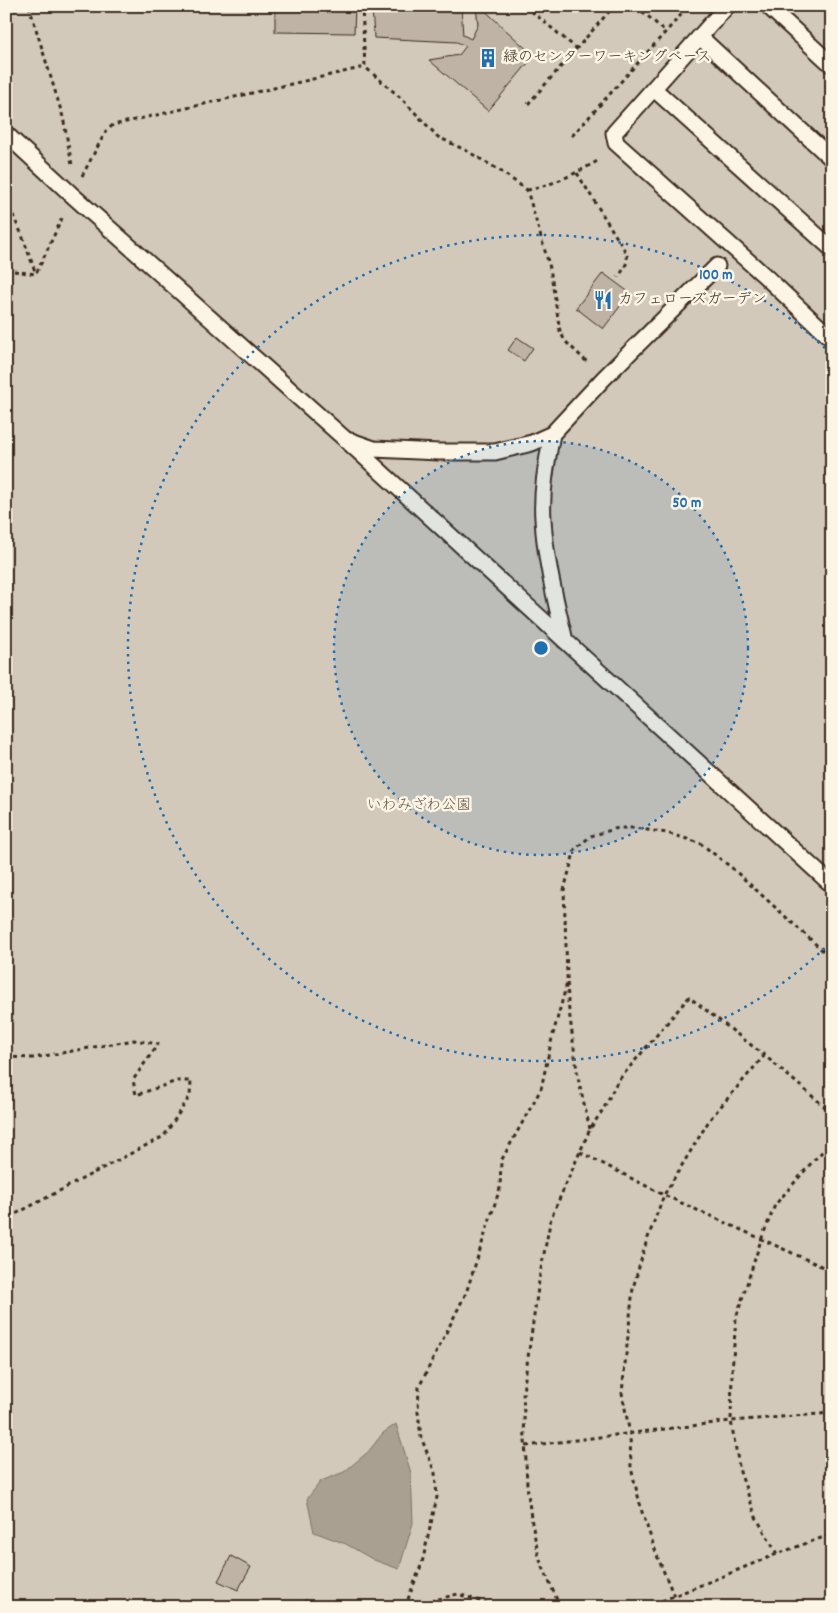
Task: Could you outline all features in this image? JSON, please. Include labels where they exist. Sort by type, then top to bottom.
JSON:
[{"type":"lane","points":[[727,6],[614,133],[616,143],[766,277],[832,339]]},
{"type":"lane","points":[[768,6],[832,65]]},
{"type":"lane","points":[[700,37],[832,159]]},
{"type":"lane","points":[[654,89],[832,250]]},
{"type":"lane","points":[[6,134],[345,440],[832,886]]},
{"type":"lane","points":[[345,440],[374,449],[439,452],[495,452],[532,444],[552,434],[604,378],[717,266]]},
{"type":"lane","points":[[552,434],[546,467],[543,518],[556,600],[565,641]]},
{"type":"path","points":[[29,6],[63,117],[72,160],[72,195]]},
{"type":"path","points":[[362,6],[365,67],[402,99],[438,137],[499,170],[527,190],[550,268],[560,331],[565,341],[604,378]]},
{"type":"path","points":[[525,6],[576,48]]},
{"type":"path","points":[[528,104],[614,6]]},
{"type":"path","points":[[636,6],[666,32]]},
{"type":"path","points":[[572,136],[689,6]]},
{"type":"path","points":[[36,274],[72,195],[102,137],[114,125],[365,67]]},
{"type":"path","points":[[527,190],[538,188],[577,173],[599,160]]},
{"type":"path","points":[[577,173],[627,254],[626,268],[618,277]]},
{"type":"path","points":[[6,200],[22,235],[36,274]]},
{"type":"path","points":[[6,270],[36,274]]},
{"type":"path","points":[[590,1129],[578,1078],[567,983],[564,890],[575,849],[591,836],[618,828],[635,828],[667,833],[700,843],[732,868],[832,959]]},
{"type":"path","points":[[406,1607],[422,1563],[437,1497],[435,1473],[421,1437],[418,1412],[419,1387],[466,1293],[500,1188],[501,1161],[541,1089],[567,983]]},
{"type":"path","points":[[560,1607],[539,1558],[526,1485],[523,1392],[540,1274],[551,1218],[566,1180],[590,1129],[604,1108],[617,1082],[689,997],[832,1113]]},
{"type":"path","points":[[6,1057],[33,1058],[134,1040],[158,1044],[133,1080],[136,1095],[177,1082],[191,1081],[190,1096],[164,1136],[6,1219]]},
{"type":"path","points":[[674,1596],[642,1512],[632,1468],[630,1434],[622,1393],[633,1288],[646,1243],[664,1195],[710,1119],[764,1056]]},
{"type":"path","points":[[777,1554],[756,1517],[740,1472],[731,1421],[736,1318],[760,1240],[775,1205],[832,1142]]},
{"type":"path","points":[[580,1152],[664,1195],[832,1271]]},
{"type":"path","points":[[526,1446],[731,1421],[832,1413]]},
{"type":"path","points":[[647,1607],[777,1554],[832,1534]]},
{"type":"path","points":[[406,1607],[458,1594],[498,1607]]},
{"type":"path","points":[[264,1607],[307,1601],[360,1607]]},
{"type":"green space","name":"いわみざわ公園","points":[[6,6],[832,6],[832,1607],[6,1607]]},
{"type":"shaded area","points":[[396,1424],[411,1473],[413,1523],[399,1569],[374,1560],[346,1544],[314,1532],[307,1499],[321,1481],[344,1472],[368,1452],[383,1433]]},
{"type":"building","points":[[275,6],[355,6],[354,33],[275,32]]},
{"type":"building","name":"緑のセンターワーキングベース","points":[[372,6],[461,6],[463,35],[471,39],[478,25],[476,6],[480,6],[534,56],[488,111],[429,60],[459,55],[466,46],[457,42],[374,38]]},
{"type":"building","name":"カフェローズガーデン","points":[[603,273],[630,293],[603,329],[576,308]]},
{"type":"building","points":[[517,337],[533,348],[524,361],[508,350]]},
{"type":"building","points":[[231,1556],[251,1567],[238,1590],[218,1581]]},
{"type":"place","name":"緑のセンターワーキングベース","points":[[488,58]]},
{"type":"place","name":"カフェローズガーデン","points":[[603,300]]}]
